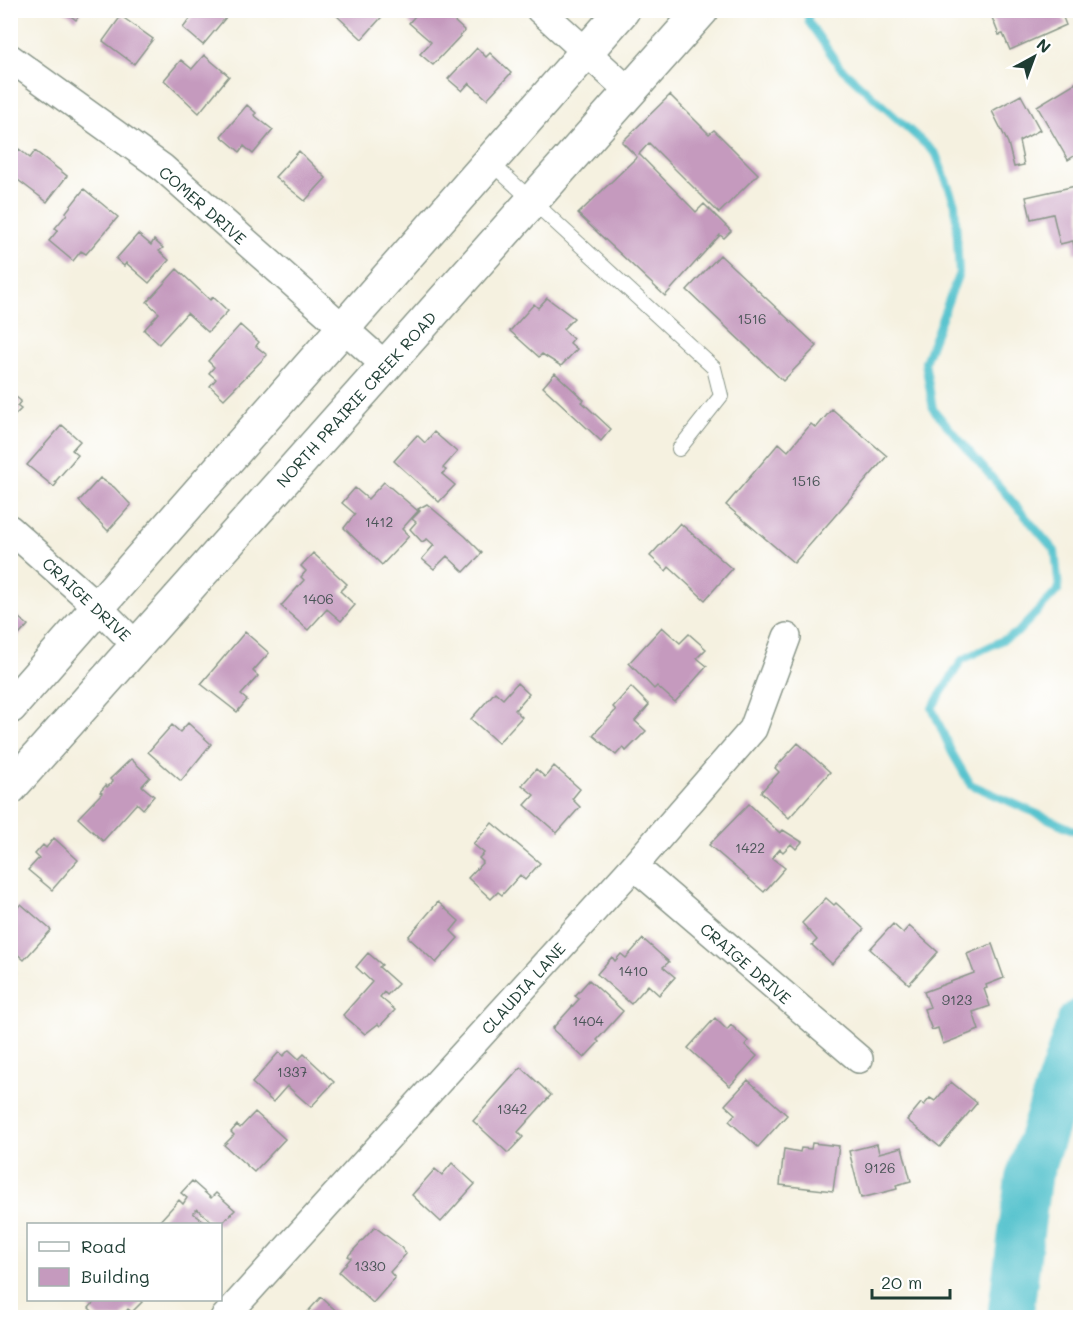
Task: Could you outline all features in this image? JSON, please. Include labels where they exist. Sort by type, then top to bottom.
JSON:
[{"type":"main road","points":[[10,707],[623,10]]},
{"type":"main road","name":"NORTH PRAIRIE CREEK ROAD","points":[[10,788],[702,10]]},
{"type":"street","points":[[540,10],[629,91]]},
{"type":"street","name":"COMER DRIVE","points":[[10,58],[163,168],[385,365]]},
{"type":"street","name":"CRAIGE DRIVE","points":[[10,529],[137,646]]},
{"type":"street","name":"CLAUDIA LANE","points":[[224,1317],[634,866],[753,729],[788,637]]},
{"type":"street","name":"CRAIGE DRIVE","points":[[634,866],[859,1059]]},
{"type":"lane","points":[[490,162],[714,368],[721,396],[679,449]]},
{"type":"building","points":[[63,10],[83,10],[76,20]]},
{"type":"building","points":[[197,10],[232,10],[203,45],[183,28]]},
{"type":"building","points":[[341,10],[388,10],[362,39],[337,16]]},
{"type":"building","points":[[420,10],[442,10],[465,31],[433,65],[420,54],[431,42],[409,23]]},
{"type":"building","points":[[989,10],[1060,10],[1066,25],[1010,50],[1003,34],[999,35]]},
{"type":"building","points":[[121,16],[153,39],[134,64],[103,41]]},
{"type":"building","points":[[477,48],[486,57],[490,53],[511,73],[487,99],[469,83],[462,91],[448,79]]},
{"type":"building","points":[[204,55],[229,76],[199,113],[164,80],[181,60],[192,69]]},
{"type":"building","points":[[1080,80],[1080,152],[1068,160],[1037,106]]},
{"type":"building","points":[[670,95],[709,134],[714,130],[758,174],[719,213],[649,143],[639,154],[696,212],[704,204],[731,231],[724,238],[720,235],[665,296],[578,214],[637,157],[622,142]]},
{"type":"building","points":[[1021,95],[1040,130],[1019,141],[1024,165],[1014,167],[1008,143],[992,111]]},
{"type":"building","points":[[247,105],[256,113],[254,115],[273,130],[253,154],[244,146],[240,152],[221,136]]},
{"type":"building","points":[[19,149],[30,158],[35,151],[67,176],[47,202],[10,174],[10,160]]},
{"type":"building","points":[[299,151],[326,178],[305,201],[275,177]]},
{"type":"building","points":[[1080,185],[1080,252],[1075,253],[1073,241],[1060,244],[1053,214],[1031,219],[1026,197]]},
{"type":"building","points":[[84,189],[118,217],[86,254],[81,251],[73,261],[49,241],[58,230],[55,228]]},
{"type":"building","points":[[138,234],[151,245],[154,240],[163,248],[159,251],[169,260],[149,283],[126,263],[124,266],[116,259]]},
{"type":"building","points":[[720,255],[817,346],[783,381],[687,290]]},
{"type":"building","points":[[177,269],[210,300],[213,297],[228,311],[208,332],[187,313],[159,344],[144,330],[159,313],[147,302]]},
{"type":"building","points":[[547,298],[574,318],[563,329],[573,339],[570,343],[577,349],[561,366],[542,354],[539,357],[510,331],[534,304],[538,308]]},
{"type":"building","points":[[240,325],[259,342],[256,346],[267,355],[224,399],[210,386],[216,379],[209,373],[214,367],[208,361]]},
{"type":"building","points":[[555,373],[611,429],[601,441],[543,387]]},
{"type":"building","points":[[10,392],[21,401],[17,406],[21,409],[10,420]]},
{"type":"building","points":[[832,409],[887,456],[794,563],[726,505],[779,443],[788,451],[811,424],[816,428]]},
{"type":"building","points":[[62,425],[80,441],[72,450],[78,455],[55,482],[57,483],[54,487],[27,465]]},
{"type":"building","points":[[434,432],[457,452],[443,468],[446,470],[442,474],[455,485],[439,502],[394,461],[417,435],[425,443]]},
{"type":"building","points":[[100,478],[114,487],[131,505],[108,531],[79,501]]},
{"type":"building","points":[[384,482],[418,511],[402,529],[409,536],[382,565],[344,528],[355,514],[342,503],[355,488],[368,499]]},
{"type":"building","points":[[427,504],[482,553],[464,572],[447,556],[434,569],[422,559],[434,545],[427,539],[422,542],[410,529],[416,522],[412,519],[420,511],[418,509]]},
{"type":"building","points":[[680,523],[732,569],[705,600],[669,567],[666,571],[650,556]]},
{"type":"building","points":[[313,553],[347,584],[340,591],[355,605],[341,621],[327,609],[308,630],[281,606],[304,580],[301,577],[306,571],[301,566]]},
{"type":"building","points":[[10,611],[28,625],[10,645]]},
{"type":"building","points":[[662,627],[680,643],[689,634],[706,649],[697,658],[707,666],[675,702],[657,686],[654,689],[629,663]]},
{"type":"building","points":[[245,632],[269,653],[253,671],[258,676],[241,695],[247,700],[237,712],[201,684]]},
{"type":"building","points":[[517,683],[529,694],[515,710],[522,717],[498,743],[471,719],[495,692],[503,699]]},
{"type":"building","points":[[631,687],[649,705],[635,721],[646,731],[626,751],[623,747],[616,755],[593,735],[616,710],[613,707]]},
{"type":"building","points":[[188,723],[211,744],[181,781],[148,752],[172,725],[180,732]]},
{"type":"building","points":[[798,743],[830,772],[789,818],[761,792],[779,772],[775,768]]},
{"type":"building","points":[[131,759],[150,777],[142,786],[154,796],[143,809],[137,803],[103,841],[78,818],[102,793],[100,792],[106,785],[107,787],[113,782],[110,779]]},
{"type":"building","points":[[554,766],[580,789],[572,799],[580,807],[557,833],[525,805],[534,795],[522,785],[536,769],[545,777]]},
{"type":"building","points":[[749,804],[780,833],[783,830],[802,842],[796,849],[791,844],[783,852],[780,849],[772,858],[785,868],[764,892],[709,845]]},
{"type":"building","points":[[492,823],[540,863],[525,880],[520,875],[502,895],[498,892],[491,899],[468,878],[483,862],[479,858],[484,853],[473,844]]},
{"type":"building","points":[[54,838],[78,860],[52,890],[28,870],[39,858],[35,854],[43,845],[46,848]]},
{"type":"building","points":[[826,898],[834,905],[836,903],[864,929],[832,964],[812,945],[817,940],[802,923]]},
{"type":"building","points":[[438,902],[459,921],[451,931],[458,938],[436,963],[408,937]]},
{"type":"building","points":[[21,904],[51,930],[24,960],[15,952],[10,957],[10,915]]},
{"type":"building","points":[[893,924],[903,933],[909,926],[938,952],[909,984],[870,949]]},
{"type":"building","points":[[643,939],[669,962],[663,967],[675,977],[659,995],[648,985],[631,1004],[597,974],[612,957],[615,961],[621,954],[626,958]]},
{"type":"building","points":[[992,944],[1004,978],[986,985],[987,988],[984,989],[990,1006],[973,1012],[979,1030],[943,1044],[938,1028],[932,1030],[924,1009],[930,1007],[924,992],[974,973],[967,954]]},
{"type":"building","points":[[368,953],[382,965],[379,967],[398,984],[387,995],[384,992],[380,997],[395,1010],[380,1026],[378,1024],[365,1034],[343,1015],[372,982],[356,967]]},
{"type":"building","points":[[10,966],[16,972],[10,978]]},
{"type":"building","points":[[589,980],[623,1011],[584,1058],[552,1029],[579,999],[575,996]]},
{"type":"building","points":[[715,1018],[727,1030],[731,1025],[748,1041],[745,1045],[757,1056],[730,1086],[688,1048]]},
{"type":"building","points":[[289,1050],[299,1059],[304,1054],[334,1082],[311,1107],[287,1086],[273,1102],[252,1083],[279,1052],[283,1056]]},
{"type":"building","points":[[521,1067],[551,1095],[518,1132],[523,1137],[508,1153],[473,1121]]},
{"type":"building","points":[[748,1080],[787,1115],[758,1147],[729,1121],[735,1114],[725,1105]]},
{"type":"building","points":[[951,1082],[977,1103],[940,1147],[907,1120],[921,1103],[924,1105],[930,1098],[935,1101]]},
{"type":"building","points":[[255,1112],[285,1139],[254,1172],[224,1145],[234,1135],[231,1132],[237,1125],[240,1128]]},
{"type":"building","points":[[812,1143],[839,1146],[833,1191],[780,1185],[784,1149],[800,1152],[801,1148],[811,1149]]},
{"type":"building","points":[[877,1144],[879,1153],[902,1147],[911,1181],[896,1185],[897,1189],[861,1198],[849,1151]]},
{"type":"building","points":[[452,1163],[475,1184],[441,1222],[412,1195],[435,1169],[442,1175]]},
{"type":"building","points":[[192,1181],[211,1198],[216,1193],[235,1210],[222,1223],[214,1223],[197,1209],[193,1213],[206,1223],[158,1223],[179,1200],[183,1204],[187,1198],[181,1193]]},
{"type":"building","points":[[375,1227],[400,1246],[406,1254],[390,1272],[395,1278],[373,1303],[339,1272],[351,1258],[348,1256]]},
{"type":"building","points":[[321,1297],[344,1318],[302,1318]]},
{"type":"building","points":[[95,1301],[142,1302],[132,1312],[128,1309],[121,1318],[99,1318],[89,1308]]},
{"type":"waterway","points":[[808,10],[808,21],[840,67],[936,154],[955,204],[959,273],[925,362],[933,409],[1055,551],[1059,589],[1017,633],[962,660],[932,708],[951,751],[970,784],[1080,833]]},
{"type":"waterway","points":[[1010,1318],[1028,1179],[1080,1022]]}]
